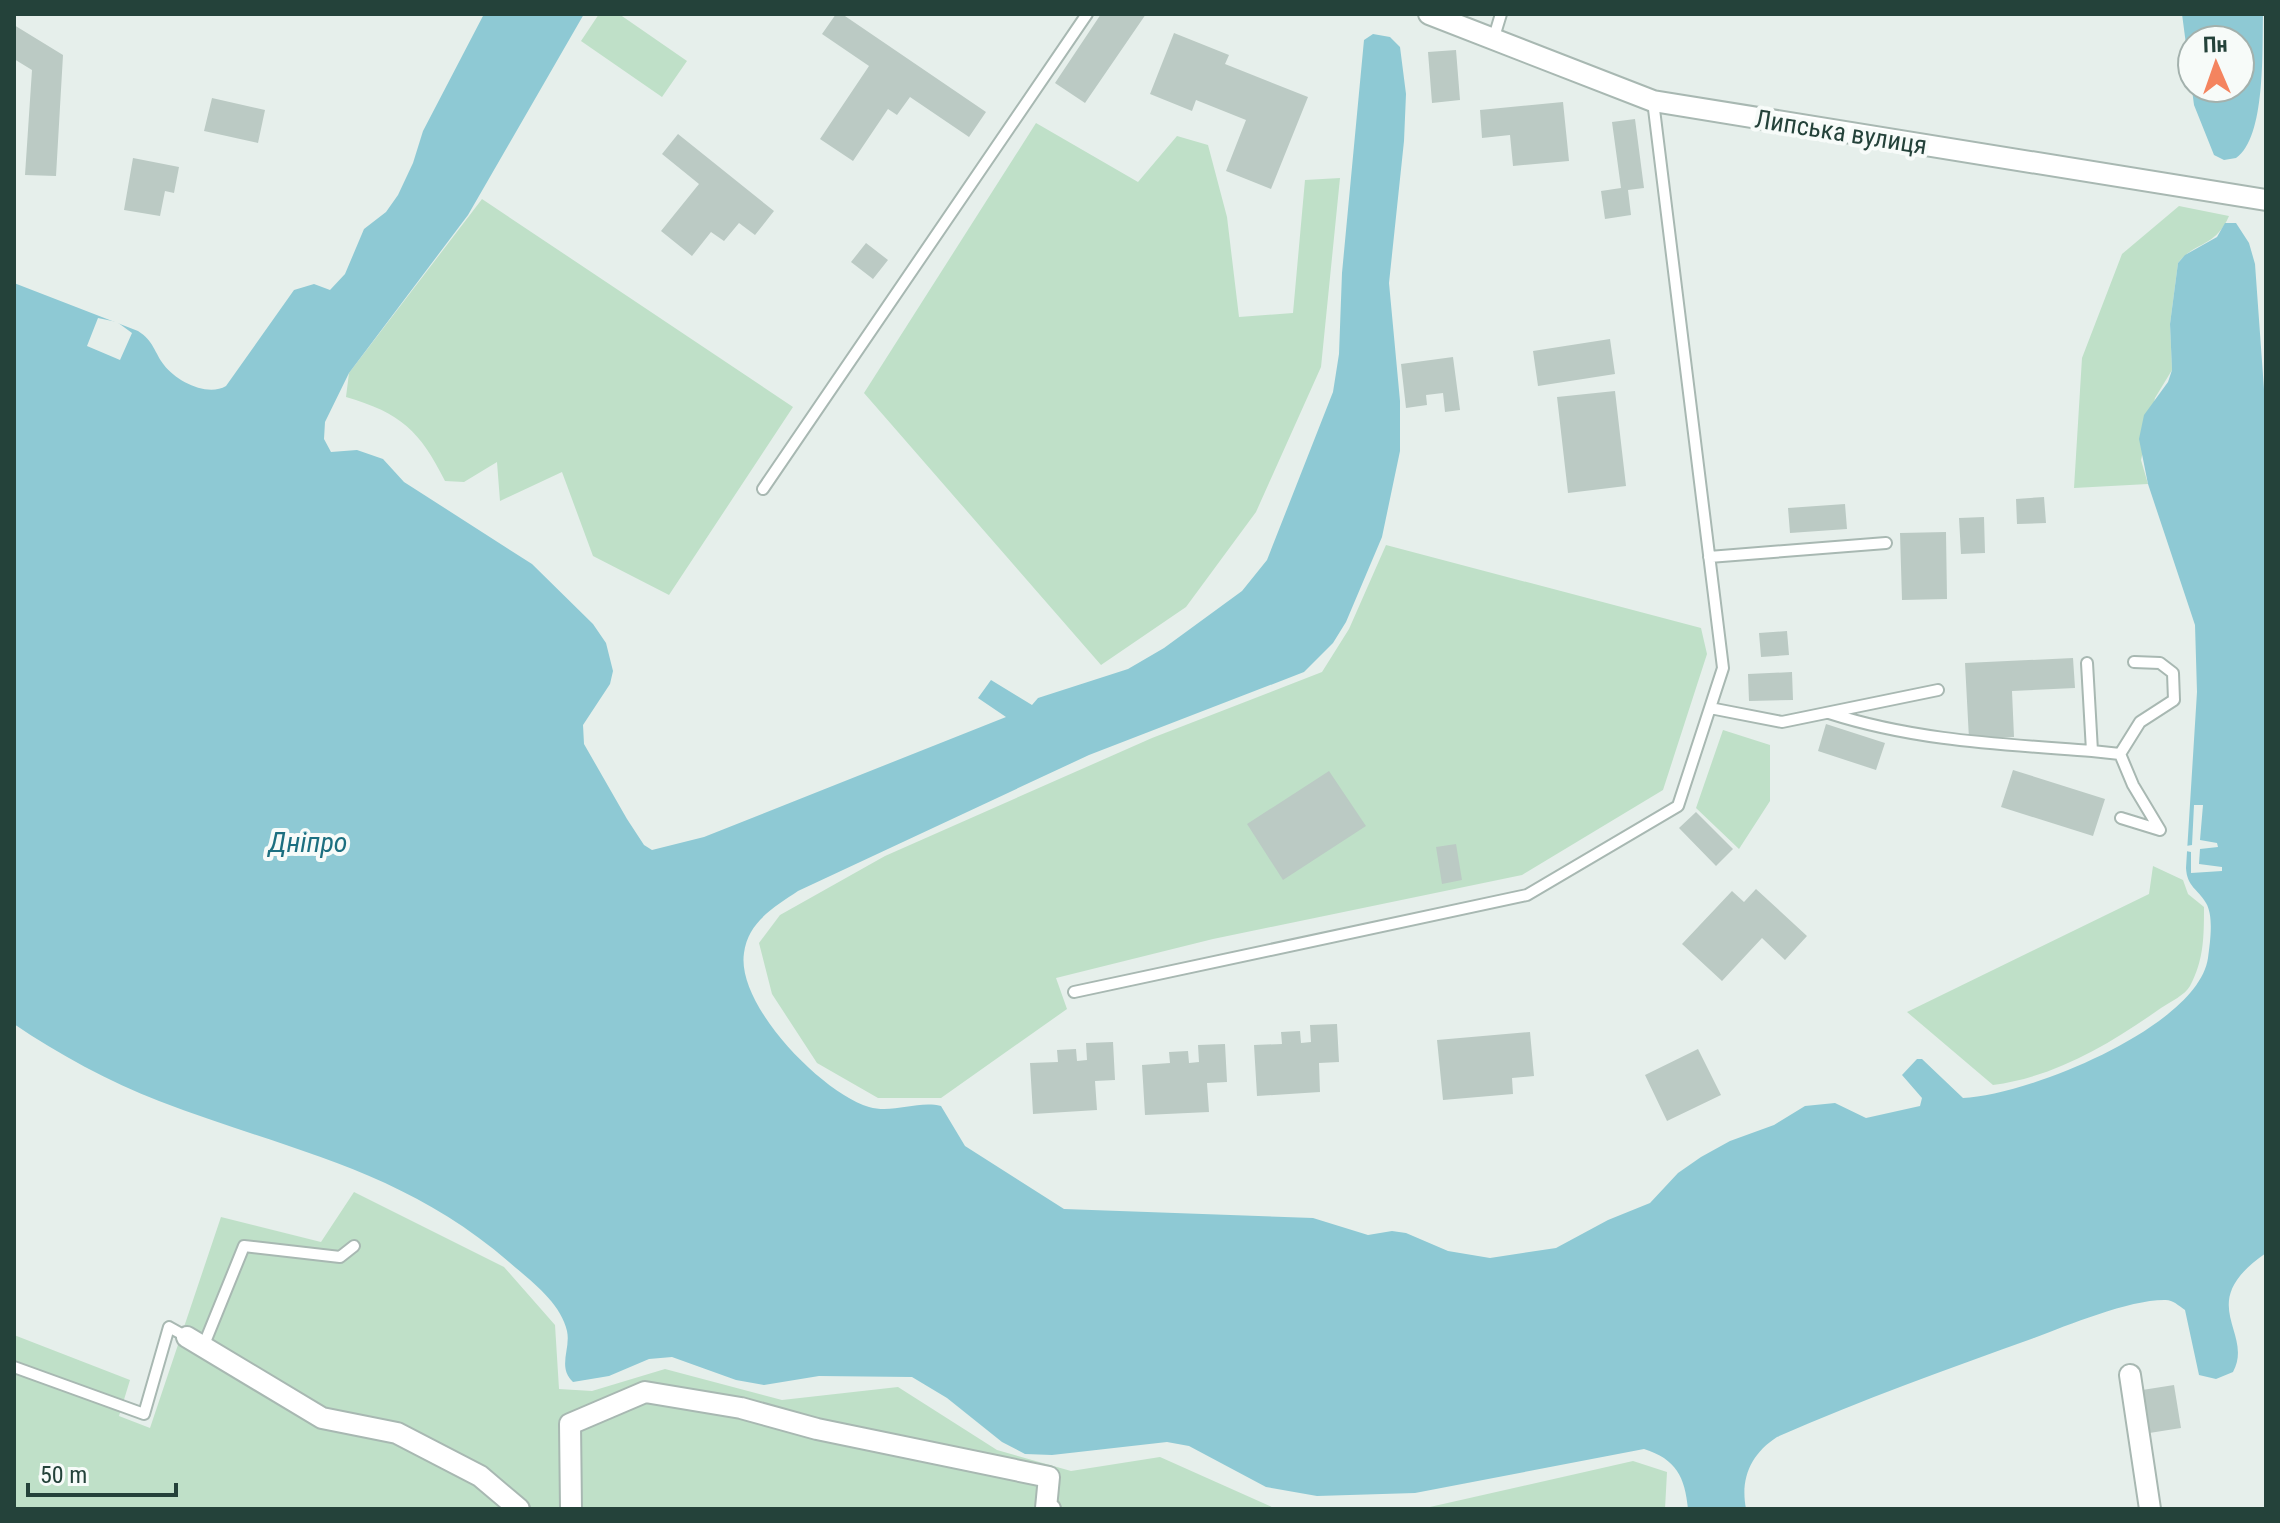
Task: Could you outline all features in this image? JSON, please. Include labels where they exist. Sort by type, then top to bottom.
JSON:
[{"type":"street","name":"Липська вулиця","points":[[1432,15],[1653,101],[2265,200]]},
{"type":"street","points":[[195,1342],[322,1418],[397,1433],[411,1440],[480,1476],[519,1509]]},
{"type":"street","points":[[2130,1375],[2150,1509]]},
{"type":"street","points":[[571,1509],[570,1424],[645,1392],[741,1408],[817,1429],[1049,1477],[1046,1508],[1050,1509]]},
{"type":"lane","points":[[763,489],[1087,14]]},
{"type":"lane","points":[[1494,37],[1501,14]]},
{"type":"lane","points":[[1074,992],[1527,895],[1678,806],[1723,668],[1653,101]]},
{"type":"lane","points":[[1709,557],[1886,543]]},
{"type":"lane","points":[[2120,754],[2140,722],[2174,700],[2173,673],[2160,663],[2134,662]]},
{"type":"lane","points":[[2087,663],[2092,751]]},
{"type":"lane","points":[[1710,708],[1782,722],[1938,690]]},
{"type":"lane","points":[[1829,713],[1883,730],[1936,739],[2120,754]]},
{"type":"lane","points":[[2120,754],[2133,785],[2160,830],[2121,818]]},
{"type":"lane","points":[[14,1367],[144,1414],[169,1327],[195,1342],[244,1246],[340,1257],[354,1246]]},
{"type":"green space","points":[[599,14],[619,14],[687,61],[662,97],[581,41]]},
{"type":"green space","points":[[1036,123],[1138,182],[1177,136],[1208,145],[1227,217],[1239,317],[1293,313],[1305,180],[1340,178],[1321,367],[1256,512],[1186,607],[1101,665],[864,393]]},
{"type":"green space","points":[[482,199],[793,407],[669,595],[593,556],[562,472],[500,501],[497,462],[464,482],[445,481],[427,449],[407,426],[381,410],[346,397],[349,373]]},
{"type":"green space","points":[[2179,206],[2229,216],[2218,234],[2178,263],[2170,324],[2172,370],[2155,398],[2141,460],[2148,484],[2074,488],[2082,358],[2122,254]]},
{"type":"green space","points":[[1386,545],[1701,628],[1707,654],[1663,790],[1522,875],[1213,939],[1056,978],[1067,1009],[941,1098],[878,1098],[817,1063],[772,994],[759,943],[780,915],[885,856],[1152,738],[1322,672],[1349,629]]},
{"type":"green space","points":[[1723,730],[1770,745],[1770,801],[1739,849],[1696,808]]},
{"type":"green space","points":[[2153,866],[2183,880],[2188,894],[2204,907],[2201,957],[2185,992],[2102,1046],[2038,1075],[1993,1085],[1907,1012],[2149,894]]},
{"type":"green space","points":[[354,1192],[504,1267],[555,1325],[559,1389],[592,1391],[665,1369],[782,1400],[898,1387],[997,1450],[1071,1471],[1160,1457],[1274,1508],[1295,1509],[14,1509],[14,1335],[130,1380],[119,1416],[150,1428],[221,1217],[321,1242]]},
{"type":"green space","points":[[1633,1461],[1667,1472],[1665,1509],[1421,1509]]},
{"type":"water","name":"Дніпро","points":[[484,14],[584,14],[468,215],[349,373],[325,422],[324,439],[331,452],[357,450],[383,459],[404,482],[532,564],[593,624],[606,643],[613,671],[610,684],[583,725],[584,744],[627,819],[644,845],[652,850],[704,837],[1006,717],[978,698],[991,680],[1032,705],[1038,698],[1128,669],[1164,648],[1242,591],[1267,560],[1333,392],[1339,354],[1342,273],[1364,40],[1373,34],[1390,37],[1400,47],[1406,94],[1404,141],[1389,283],[1400,401],[1400,451],[1382,537],[1346,622],[1333,643],[1304,672],[1089,755],[798,891],[764,916],[746,942],[745,974],[754,997],[768,1021],[807,1066],[850,1098],[869,1107],[941,1106],[965,1146],[1064,1209],[1313,1218],[1368,1235],[1392,1231],[1406,1233],[1448,1251],[1490,1258],[1556,1248],[1608,1220],[1650,1203],[1678,1173],[1701,1157],[1730,1141],[1774,1125],[1805,1106],[1835,1103],[1866,1118],[1920,1106],[1922,1098],[1902,1075],[1917,1059],[1922,1059],[1963,1098],[1991,1094],[2066,1071],[2105,1053],[2143,1032],[2174,1009],[2197,984],[2208,958],[2211,922],[2208,908],[2191,884],[2186,868],[2197,692],[2195,625],[2148,484],[2139,439],[2144,415],[2168,382],[2172,370],[2170,324],[2178,263],[2185,255],[2217,237],[2225,223],[2236,223],[2249,243],[2255,264],[2266,417],[2266,1253],[2244,1271],[2233,1287],[2229,1302],[2230,1316],[2238,1357],[2233,1372],[2216,1379],[2199,1375],[2185,1310],[2175,1303],[2150,1301],[2116,1309],[1905,1385],[1777,1437],[1760,1451],[1746,1477],[1746,1509],[1688,1509],[1677,1471],[1664,1458],[1644,1449],[1415,1493],[1317,1496],[1266,1487],[1189,1446],[1167,1442],[1052,1455],[1025,1454],[1002,1442],[947,1398],[912,1377],[819,1376],[764,1385],[736,1380],[672,1357],[649,1359],[609,1376],[573,1382],[565,1364],[567,1331],[552,1302],[535,1284],[468,1230],[427,1204],[384,1183],[122,1085],[66,1057],[14,1024],[14,283],[138,331],[151,343],[170,371],[193,386],[211,390],[226,386],[294,290],[314,284],[330,290],[345,274],[364,229],[386,212],[398,195],[423,131]]},
{"type":"water","points":[[2182,14],[2263,14],[2262,70],[2253,132],[2246,148],[2236,158],[2224,160],[2214,155],[2194,104],[2256,104],[2256,24],[2183,24]]},
{"type":"pier","points":[[98,318],[117,322],[132,333],[120,360],[87,346]]},
{"type":"pier","points":[[2194,805],[2203,805],[2200,840],[2217,843],[2218,847],[2200,849],[2199,864],[2222,867],[2222,871],[2191,873],[2191,852],[2186,851],[2186,846],[2192,845]]},
{"type":"building","points":[[836,14],[842,14],[986,112],[969,137],[910,97],[897,115],[888,109],[853,161],[820,139],[869,66],[822,34]]},
{"type":"building","points":[[1101,14],[1146,14],[1085,103],[1055,83]]},
{"type":"building","points":[[14,25],[63,55],[56,176],[25,175],[32,70],[14,59]]},
{"type":"building","points":[[1174,33],[1229,55],[1225,64],[1308,97],[1271,189],[1226,171],[1246,120],[1196,100],[1192,111],[1150,94]]},
{"type":"building","points":[[1456,50],[1460,100],[1432,103],[1428,52]]},
{"type":"building","points":[[212,98],[265,110],[258,143],[204,131]]},
{"type":"building","points":[[1563,102],[1569,161],[1513,166],[1510,135],[1482,138],[1480,110]]},
{"type":"building","points":[[1635,119],[1644,188],[1628,190],[1631,215],[1605,219],[1601,191],[1621,188],[1612,122]]},
{"type":"building","points":[[678,134],[774,211],[755,235],[739,223],[724,241],[711,232],[692,256],[661,231],[699,184],[662,154]]},
{"type":"building","points":[[133,158],[179,167],[174,193],[165,191],[160,216],[124,210]]},
{"type":"building","points":[[866,243],[888,260],[873,279],[851,262]]},
{"type":"building","points":[[1610,339],[1615,374],[1538,386],[1533,351]]},
{"type":"building","points":[[1453,357],[1460,410],[1445,412],[1443,393],[1426,395],[1427,405],[1406,408],[1401,364]]},
{"type":"building","points":[[1615,391],[1626,486],[1568,493],[1557,397]]},
{"type":"building","points":[[2044,497],[2046,523],[2017,524],[2016,499]]},
{"type":"building","points":[[1845,504],[1847,529],[1790,533],[1788,508]]},
{"type":"building","points":[[1984,517],[1985,553],[1961,554],[1959,518]]},
{"type":"building","points":[[1946,532],[1947,599],[1902,600],[1900,533]]},
{"type":"building","points":[[1787,631],[1789,655],[1761,657],[1759,633]]},
{"type":"building","points":[[2073,658],[2075,688],[2012,691],[2014,737],[1969,739],[1965,663]]},
{"type":"building","points":[[1792,672],[1793,700],[1749,701],[1748,674]]},
{"type":"building","points":[[1826,724],[1885,743],[1876,770],[1818,751]]},
{"type":"building","points":[[2013,770],[2105,799],[2093,836],[2001,807]]},
{"type":"building","points":[[1329,771],[1366,826],[1283,880],[1247,824]]},
{"type":"building","points":[[1696,812],[1733,849],[1716,866],[1679,828]]},
{"type":"building","points":[[1456,844],[1462,880],[1442,884],[1436,847]]},
{"type":"building","points":[[1756,889],[1807,936],[1785,960],[1762,938],[1722,981],[1682,944],[1732,891],[1744,902]]},
{"type":"building","points":[[1337,1024],[1339,1062],[1319,1063],[1320,1092],[1257,1096],[1254,1045],[1282,1044],[1281,1032],[1300,1031],[1301,1043],[1311,1042],[1310,1025]]},
{"type":"building","points":[[1530,1032],[1534,1076],[1512,1078],[1513,1094],[1443,1100],[1437,1040]]},
{"type":"building","points":[[1113,1042],[1115,1080],[1095,1081],[1097,1110],[1033,1114],[1030,1063],[1058,1062],[1057,1050],[1076,1049],[1077,1061],[1087,1060],[1086,1043]]},
{"type":"building","points":[[1225,1044],[1227,1082],[1207,1083],[1209,1112],[1145,1115],[1142,1065],[1170,1063],[1169,1052],[1188,1051],[1189,1063],[1199,1062],[1198,1045]]},
{"type":"building","points":[[1698,1049],[1721,1095],[1667,1121],[1645,1075]]},
{"type":"building","points":[[2174,1385],[2181,1428],[2143,1434],[2136,1391]]}]
